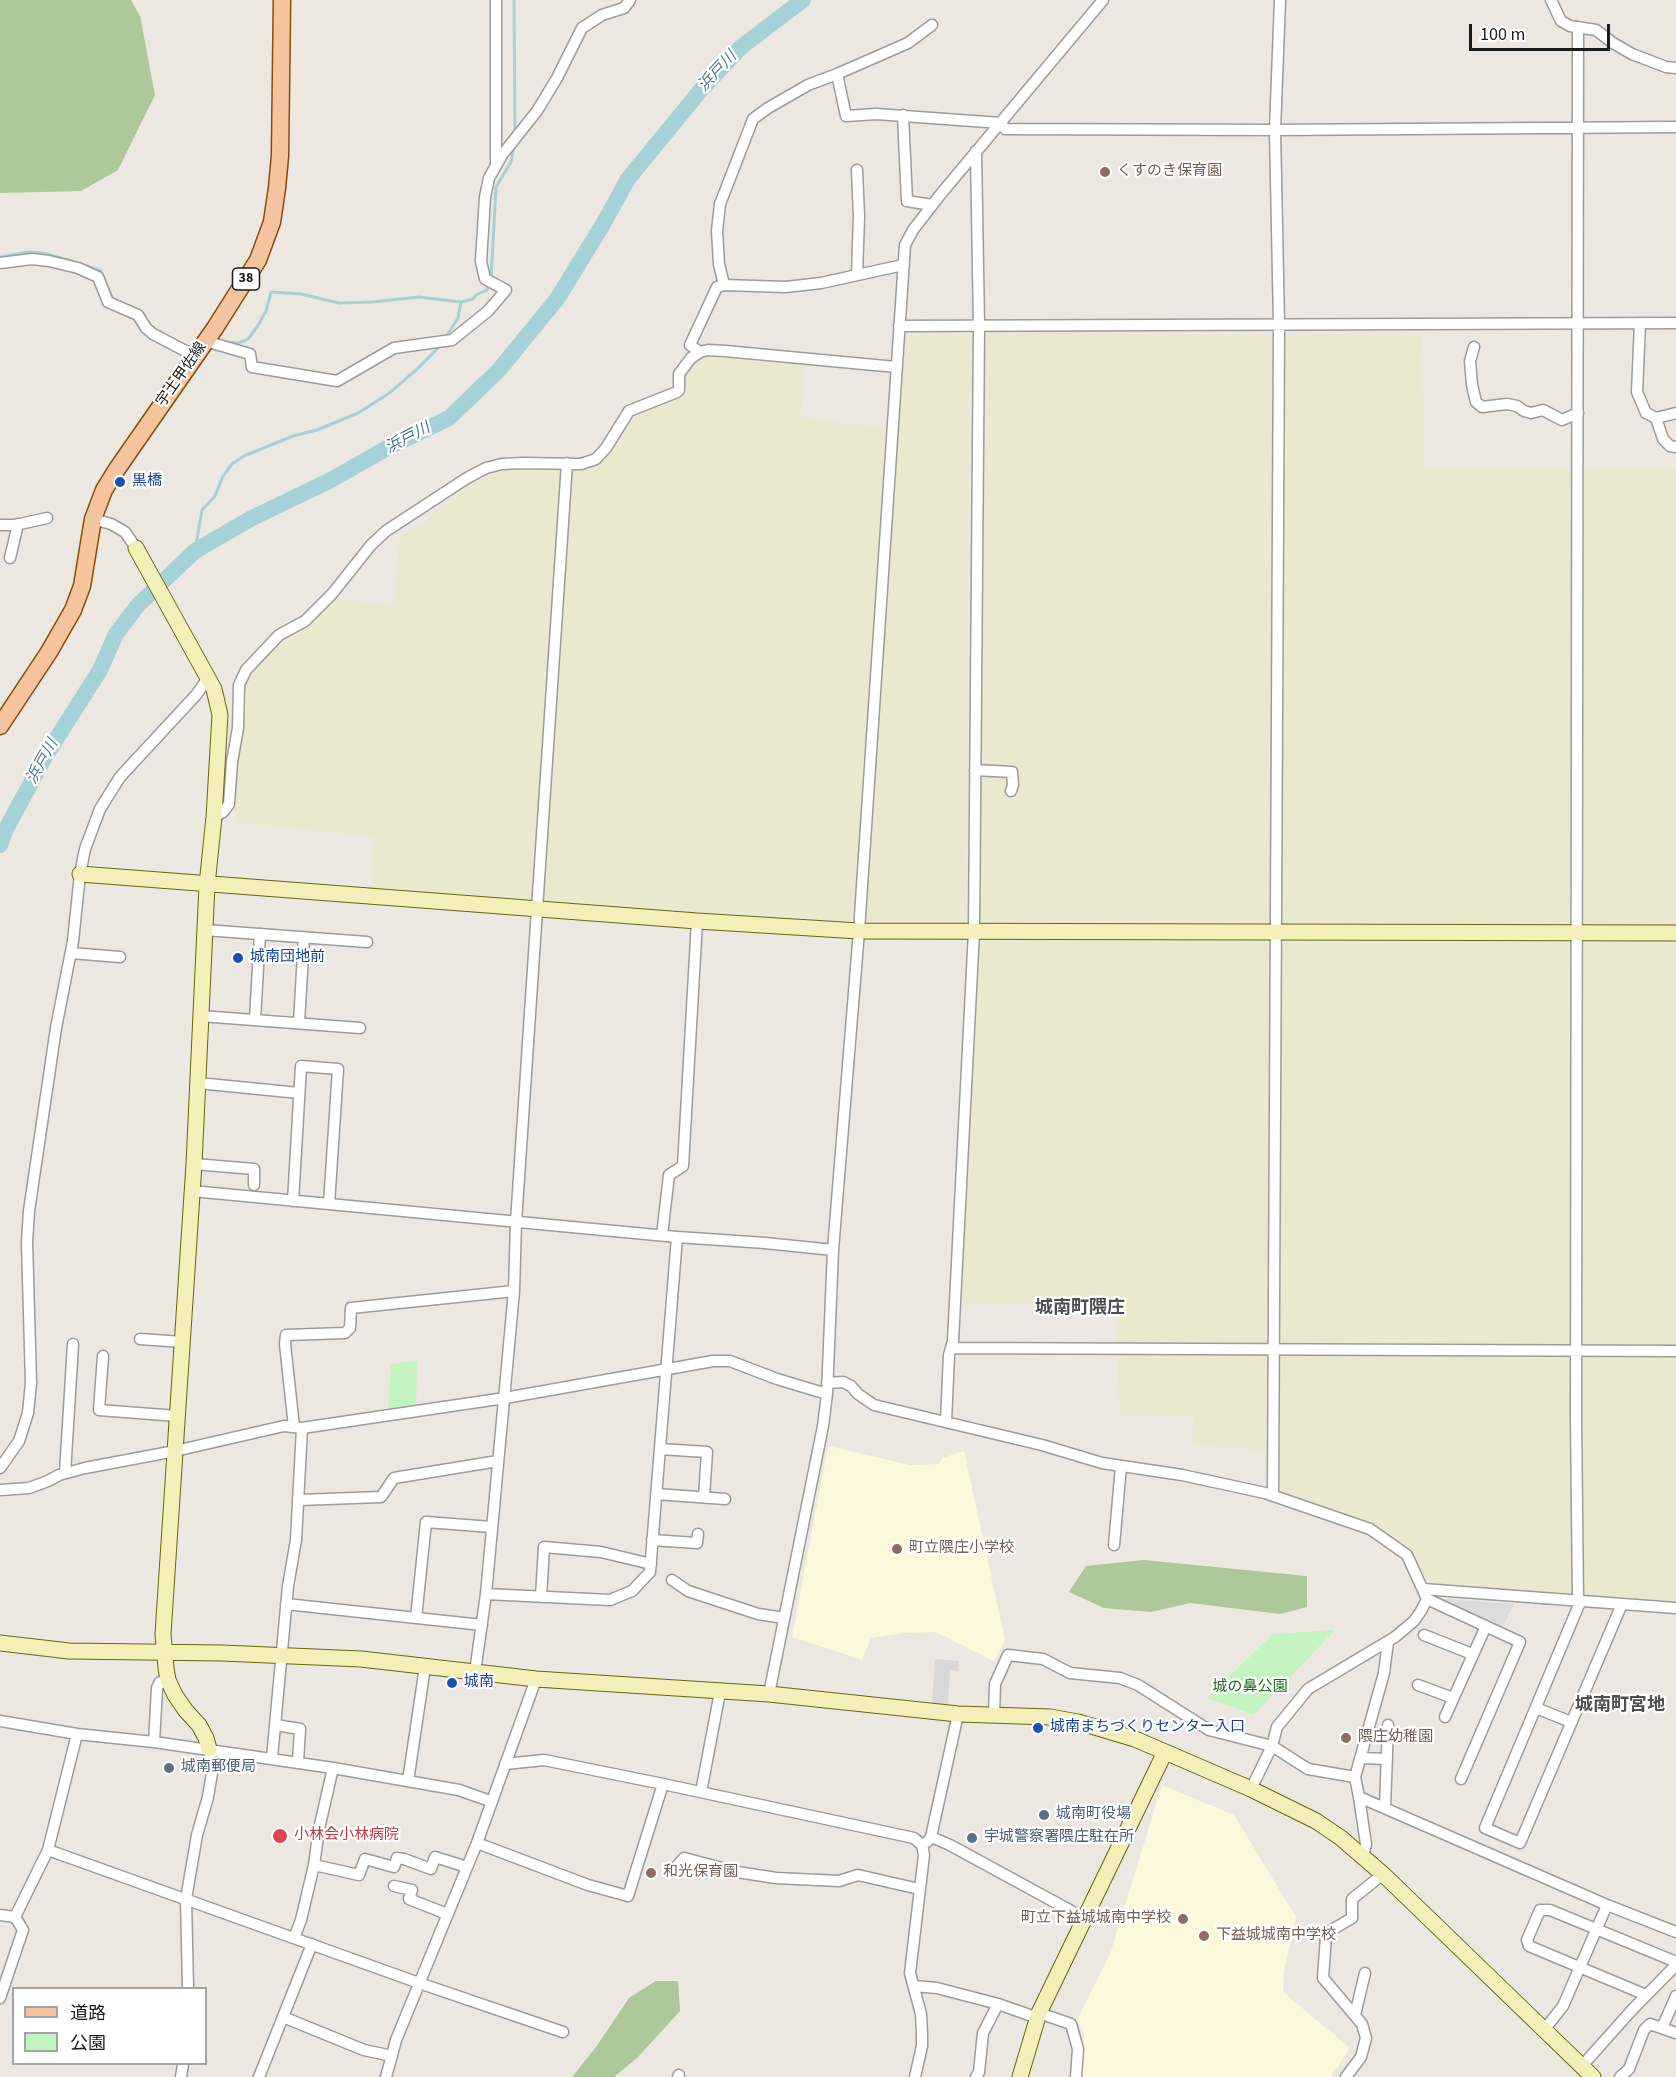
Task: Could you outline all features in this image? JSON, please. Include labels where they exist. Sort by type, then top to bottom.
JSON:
[{"type":"main road","name":"宇土甲佐線","points":[[0,726],[49,652],[73,610],[82,586],[93,519],[104,490],[206,341],[258,260],[272,222],[278,188],[282,0]]},
{"type":"street","points":[[496,0],[496,166]]},
{"type":"street","points":[[206,341],[250,354],[252,367],[337,381],[394,348],[452,340],[488,311],[506,290],[485,279],[481,261],[485,197],[489,178],[502,155],[537,111],[582,28],[602,15],[624,8],[630,0]]},
{"type":"street","points":[[769,1694],[823,1426],[827,1388],[833,1250],[859,931],[905,245],[932,205],[1103,0]]},
{"type":"street","points":[[1273,1496],[1279,325],[1275,130],[1280,0]]},
{"type":"street","points":[[1551,0],[1561,21],[1570,26],[1596,30],[1632,54],[1666,67],[1676,68]]},
{"type":"street","points":[[724,285],[717,231],[720,204],[753,119],[808,85],[908,43],[932,25]]},
{"type":"street","points":[[1578,27],[1576,1351],[1580,1600],[1485,1828],[1520,1843],[1622,1604]]},
{"type":"street","points":[[837,74],[846,116],[903,115],[1001,123]]},
{"type":"street","points":[[903,115],[907,201],[932,205]]},
{"type":"street","points":[[1001,123],[1005,129],[1676,128]]},
{"type":"street","points":[[946,1421],[949,1355],[952,1348],[974,931],[979,326],[976,151]]},
{"type":"street","points":[[856,170],[859,216],[857,275]]},
{"type":"street","points":[[0,263],[32,259],[49,261],[78,268],[98,277],[108,302],[138,315],[153,334],[195,356]]},
{"type":"street","points":[[700,352],[690,345],[717,287],[724,285],[776,288],[821,283],[903,265]]},
{"type":"street","points":[[1640,323],[1637,392],[1646,413],[1656,418],[1676,413]]},
{"type":"street","points":[[899,326],[1676,323]]},
{"type":"street","points":[[1474,347],[1470,361],[1472,385],[1476,402],[1482,407],[1507,404],[1531,413],[1544,410],[1562,420],[1578,413]]},
{"type":"street","points":[[214,817],[223,812],[229,804],[232,762],[238,728],[239,686],[246,670],[279,635],[305,621],[332,594],[371,545],[386,531],[486,468],[502,464],[581,464],[596,459],[606,448],[629,411],[679,390],[679,374],[691,358],[700,352],[725,351],[896,367]]},
{"type":"street","points":[[1656,418],[1663,439],[1670,446],[1676,447]]},
{"type":"street","points":[[475,1672],[486,1594],[514,1291],[516,1222],[567,463]]},
{"type":"street","points":[[0,525],[47,518]]},
{"type":"street","points":[[93,519],[111,524],[125,532],[136,548],[214,689],[220,715],[207,885],[194,1164],[163,1634],[168,1680],[175,1695],[199,1725],[206,1738],[212,1773],[197,1835],[186,1899],[188,1987]]},
{"type":"street","points":[[10,558],[18,524]]},
{"type":"street","points":[[0,1468],[19,1441],[28,1413],[31,1383],[27,1242],[29,1211],[56,1028],[71,953],[85,849],[100,808],[120,777],[196,694],[206,674]]},
{"type":"street","points":[[975,770],[1012,772],[1011,791]]},
{"type":"street","points":[[80,874],[697,921],[859,931],[1676,933]]},
{"type":"street","points":[[662,1235],[669,1175],[682,1166],[697,921]]},
{"type":"street","points":[[205,930],[367,942]]},
{"type":"street","points":[[255,1019],[260,934]]},
{"type":"street","points":[[299,1023],[304,938]]},
{"type":"street","points":[[71,953],[120,957]]},
{"type":"street","points":[[201,1016],[360,1028]]},
{"type":"street","points":[[293,1201],[301,1066],[338,1069],[328,1204]]},
{"type":"street","points":[[198,1083],[298,1093]]},
{"type":"street","points":[[194,1164],[254,1169],[254,1185]]},
{"type":"street","points":[[192,1191],[833,1250]]},
{"type":"street","points":[[486,1594],[610,1600],[632,1591],[650,1572],[677,1237]]},
{"type":"street","points":[[272,1758],[286,1604],[296,1540],[298,1500],[298,1427],[285,1344],[286,1335],[345,1333],[350,1328],[351,1308],[514,1291]]},
{"type":"street","points":[[140,1339],[183,1341]]},
{"type":"street","points":[[65,1473],[73,1344]]},
{"type":"street","points":[[952,1348],[1676,1351]]},
{"type":"street","points":[[103,1356],[98,1415],[177,1416]]},
{"type":"street","points":[[0,1490],[29,1488],[65,1473],[284,1426],[298,1427],[505,1398],[713,1361],[730,1361],[777,1379],[827,1388],[843,1382],[874,1405],[1042,1445],[1102,1463],[1182,1475],[1273,1496],[1370,1529],[1407,1555],[1425,1594],[1520,1641],[1461,1779]]},
{"type":"street","points":[[660,1449],[708,1452],[705,1497]]},
{"type":"street","points":[[298,1500],[381,1497],[394,1478],[498,1461]]},
{"type":"street","points":[[1114,1545],[1121,1466]]},
{"type":"street","points":[[656,1494],[725,1499]]},
{"type":"street","points":[[416,1618],[426,1522],[492,1527]]},
{"type":"street","points":[[652,1540],[697,1543],[698,1534]]},
{"type":"street","points":[[541,1597],[544,1547],[601,1552],[651,1564]]},
{"type":"street","points":[[672,1580],[688,1591],[758,1614],[784,1618]]},
{"type":"street","points":[[1425,1594],[1580,1600],[1676,1608]]},
{"type":"street","points":[[1251,1788],[1272,1746],[1277,1727],[1308,1689],[1388,1642],[1414,1621],[1425,1594]]},
{"type":"street","points":[[286,1604],[482,1625]]},
{"type":"street","points":[[1445,1718],[1486,1626]]},
{"type":"street","points":[[1424,1635],[1472,1654]]},
{"type":"street","points":[[1364,1857],[1366,1844],[1355,1777],[1384,1673],[1388,1642]]},
{"type":"street","points":[[0,1643],[69,1651],[283,1655],[361,1659],[536,1679],[769,1694],[958,1714],[1050,1717],[1078,1722],[1135,1739],[1251,1788],[1316,1821],[1341,1838],[1383,1874],[1588,2072],[1646,1995],[1676,1964],[1550,1910],[1540,1910],[1527,1940],[1529,1947],[1646,1995]]},
{"type":"street","points":[[994,1715],[995,1684],[1008,1655],[1043,1659],[1070,1673],[1120,1678],[1138,1685],[1209,1730],[1272,1746],[1308,1769],[1355,1777]]},
{"type":"street","points":[[408,1781],[426,1666]]},
{"type":"street","points":[[386,2077],[396,2040],[477,1843],[490,1801],[536,1679]]},
{"type":"street","points":[[154,1742],[157,1688],[160,1682],[168,1680]]},
{"type":"street","points":[[1418,1685],[1453,1698]]},
{"type":"street","points":[[701,1792],[720,1692]]},
{"type":"street","points":[[1536,1708],[1571,1722]]},
{"type":"street","points":[[922,1845],[927,1843],[931,1837],[958,1714]]},
{"type":"street","points":[[0,1720],[77,1734],[298,1762],[459,1790],[490,1801]]},
{"type":"street","points":[[276,1725],[300,1729],[298,1762]]},
{"type":"street","points":[[1384,1808],[1388,1725]]},
{"type":"street","points":[[15,1917],[48,1850],[77,1734]]},
{"type":"street","points":[[1020,2077],[1039,2016],[1084,1918],[1166,1752]]},
{"type":"street","points":[[1360,1758],[1387,1759]]},
{"type":"street","points":[[505,1764],[544,1760],[914,1838],[922,1845],[924,1855],[910,1973],[921,2014],[922,2033],[922,2046],[915,2077]]},
{"type":"street","points":[[294,1938],[301,1920],[314,1865],[319,1829],[333,1768]]},
{"type":"street","points":[[477,1843],[588,1885],[628,1896],[663,1784]]},
{"type":"street","points":[[1359,1797],[1607,1905],[1676,1932]]},
{"type":"street","points":[[931,1837],[1084,1918]]},
{"type":"street","points":[[48,1850],[563,2032]]},
{"type":"street","points":[[314,1865],[358,1875],[365,1859],[394,1867],[397,1858],[404,1859],[431,1869],[435,1857],[467,1867]]},
{"type":"street","points":[[676,1867],[684,1858],[737,1872],[776,1878],[839,1881],[858,1875],[919,1889]]},
{"type":"street","points":[[1346,2077],[1361,2057],[1366,2038],[1362,2024],[1323,1978],[1326,1936],[1330,1931],[1352,1918],[1352,1899],[1383,1874]]},
{"type":"street","points":[[394,1886],[412,1890],[409,1899],[447,1914]]},
{"type":"street","points":[[1544,2030],[1563,2006],[1607,1905]]},
{"type":"street","points":[[0,1916],[15,1917]]},
{"type":"street","points":[[0,1998],[23,1930],[15,1917]]},
{"type":"street","points":[[259,2077],[312,1944]]},
{"type":"street","points":[[1354,2015],[1365,1973]]},
{"type":"street","points":[[914,1986],[937,1988],[1071,2024],[1078,2049],[1076,2077]]},
{"type":"street","points":[[1662,2028],[1676,1996]]},
{"type":"street","points":[[976,2077],[979,2072],[982,2033],[998,2004]]},
{"type":"street","points":[[283,2017],[364,2050],[392,2056]]},
{"type":"street","points":[[1620,2077],[1629,2069],[1644,2030],[1650,2024],[1676,2033]]},
{"type":"shaded area","points":[[979,333],[1422,336],[1423,470],[1676,468],[1676,1606],[1425,1583],[1415,1566],[1370,1529],[1273,1495],[1273,1452],[1193,1444],[1194,1416],[1119,1414],[1117,1306],[962,1303],[973,942]]},
{"type":"shaded area","points":[[969,334],[966,928],[371,894],[374,837],[236,822],[235,783],[242,730],[242,679],[267,654],[291,637],[333,600],[393,604],[400,535],[422,524],[474,481],[498,471],[526,467],[585,469],[614,445],[639,412],[679,390],[689,361],[711,356],[804,365],[801,417],[898,430],[907,336]]},
{"type":"shaded area","name":"町立隈庄小学校","points":[[828,1446],[910,1465],[939,1464],[942,1458],[964,1451],[1005,1640],[994,1661],[936,1632],[904,1633],[871,1638],[862,1660],[792,1637]]},
{"type":"shaded area","points":[[1433,1598],[1514,1604],[1501,1630]]},
{"type":"shaded area","points":[[935,1659],[959,1661],[958,1671],[950,1670],[948,1705],[932,1704]]},
{"type":"shaded area","name":"下益城城南中学校","points":[[1162,1785],[1234,1815],[1296,1917],[1284,1972],[1283,1992],[1350,2048],[1331,2077],[1082,2077],[1084,2033],[1077,2020],[1110,1954]]},
{"type":"green space","points":[[0,0],[131,0],[140,16],[155,95],[118,170],[81,191],[0,193]]},
{"type":"green space","points":[[417,1360],[416,1411],[388,1415],[391,1364]]},
{"type":"green space","points":[[1144,1560],[1307,1576],[1307,1607],[1280,1614],[1190,1603],[1151,1612],[1104,1608],[1069,1592],[1086,1566]]},
{"type":"green space","name":"城の鼻公園","points":[[1335,1630],[1254,1715],[1207,1698],[1273,1634]]},
{"type":"green space","points":[[656,1981],[678,1981],[680,2011],[638,2057],[614,2077],[572,2077],[596,2047],[629,1998]]},
{"type":"waterway","points":[[514,0],[515,133]]},
{"type":"waterway","name":"浜戸川","points":[[0,845],[6,829],[46,755],[100,670],[116,634],[138,605],[195,551],[250,519],[329,481],[389,447],[449,418],[499,370],[557,299],[628,179],[700,91],[740,48],[803,0]]},
{"type":"waterway","points":[[491,279],[496,187],[511,162],[514,146]]},
{"type":"waterway","points":[[0,257],[29,252],[72,261]]},
{"type":"waterway","points":[[81,264],[101,271],[113,300]]},
{"type":"waterway","points":[[226,342],[239,343],[248,339],[266,311],[271,292],[301,294],[339,303],[419,297],[461,302],[473,299],[487,290],[489,285]]},
{"type":"waterway","points":[[445,338],[458,318],[461,302]]},
{"type":"waterway","points":[[153,328],[166,335]]},
{"type":"waterway","points":[[195,551],[202,510],[215,496],[223,476],[232,464],[244,456],[293,436],[317,430],[358,413],[388,394],[442,344]]},
{"type":"place","name":"くすのき保育園","points":[[1105,172]]},
{"type":"place","name":"黒橋","points":[[120,482]]},
{"type":"place","name":"城南団地前","points":[[238,958]]},
{"type":"place","name":"町立隈庄小学校","points":[[897,1549]]},
{"type":"place","name":"城南","points":[[452,1683]]},
{"type":"place","name":"城南まちづくりセンター入口","points":[[1038,1728]]},
{"type":"place","name":"隈庄幼稚園","points":[[1346,1738]]},
{"type":"place","name":"城南郵便局","points":[[169,1768]]},
{"type":"place","name":"城南町役場","points":[[1044,1815]]},
{"type":"place","name":"小林会小林病院","points":[[280,1836]]},
{"type":"place","name":"宇城警察署隈庄駐在所","points":[[972,1838]]},
{"type":"place","name":"和光保育園","points":[[651,1873]]},
{"type":"place","name":"町立下益城城南中学校","points":[[1183,1919]]},
{"type":"place","name":"下益城城南中学校","points":[[1204,1936]]},
{"type":"district","name":"城南町隈庄","points":[[1080,1309]]},
{"type":"district","name":"城南町宮地","points":[[1620,1706]]}]
